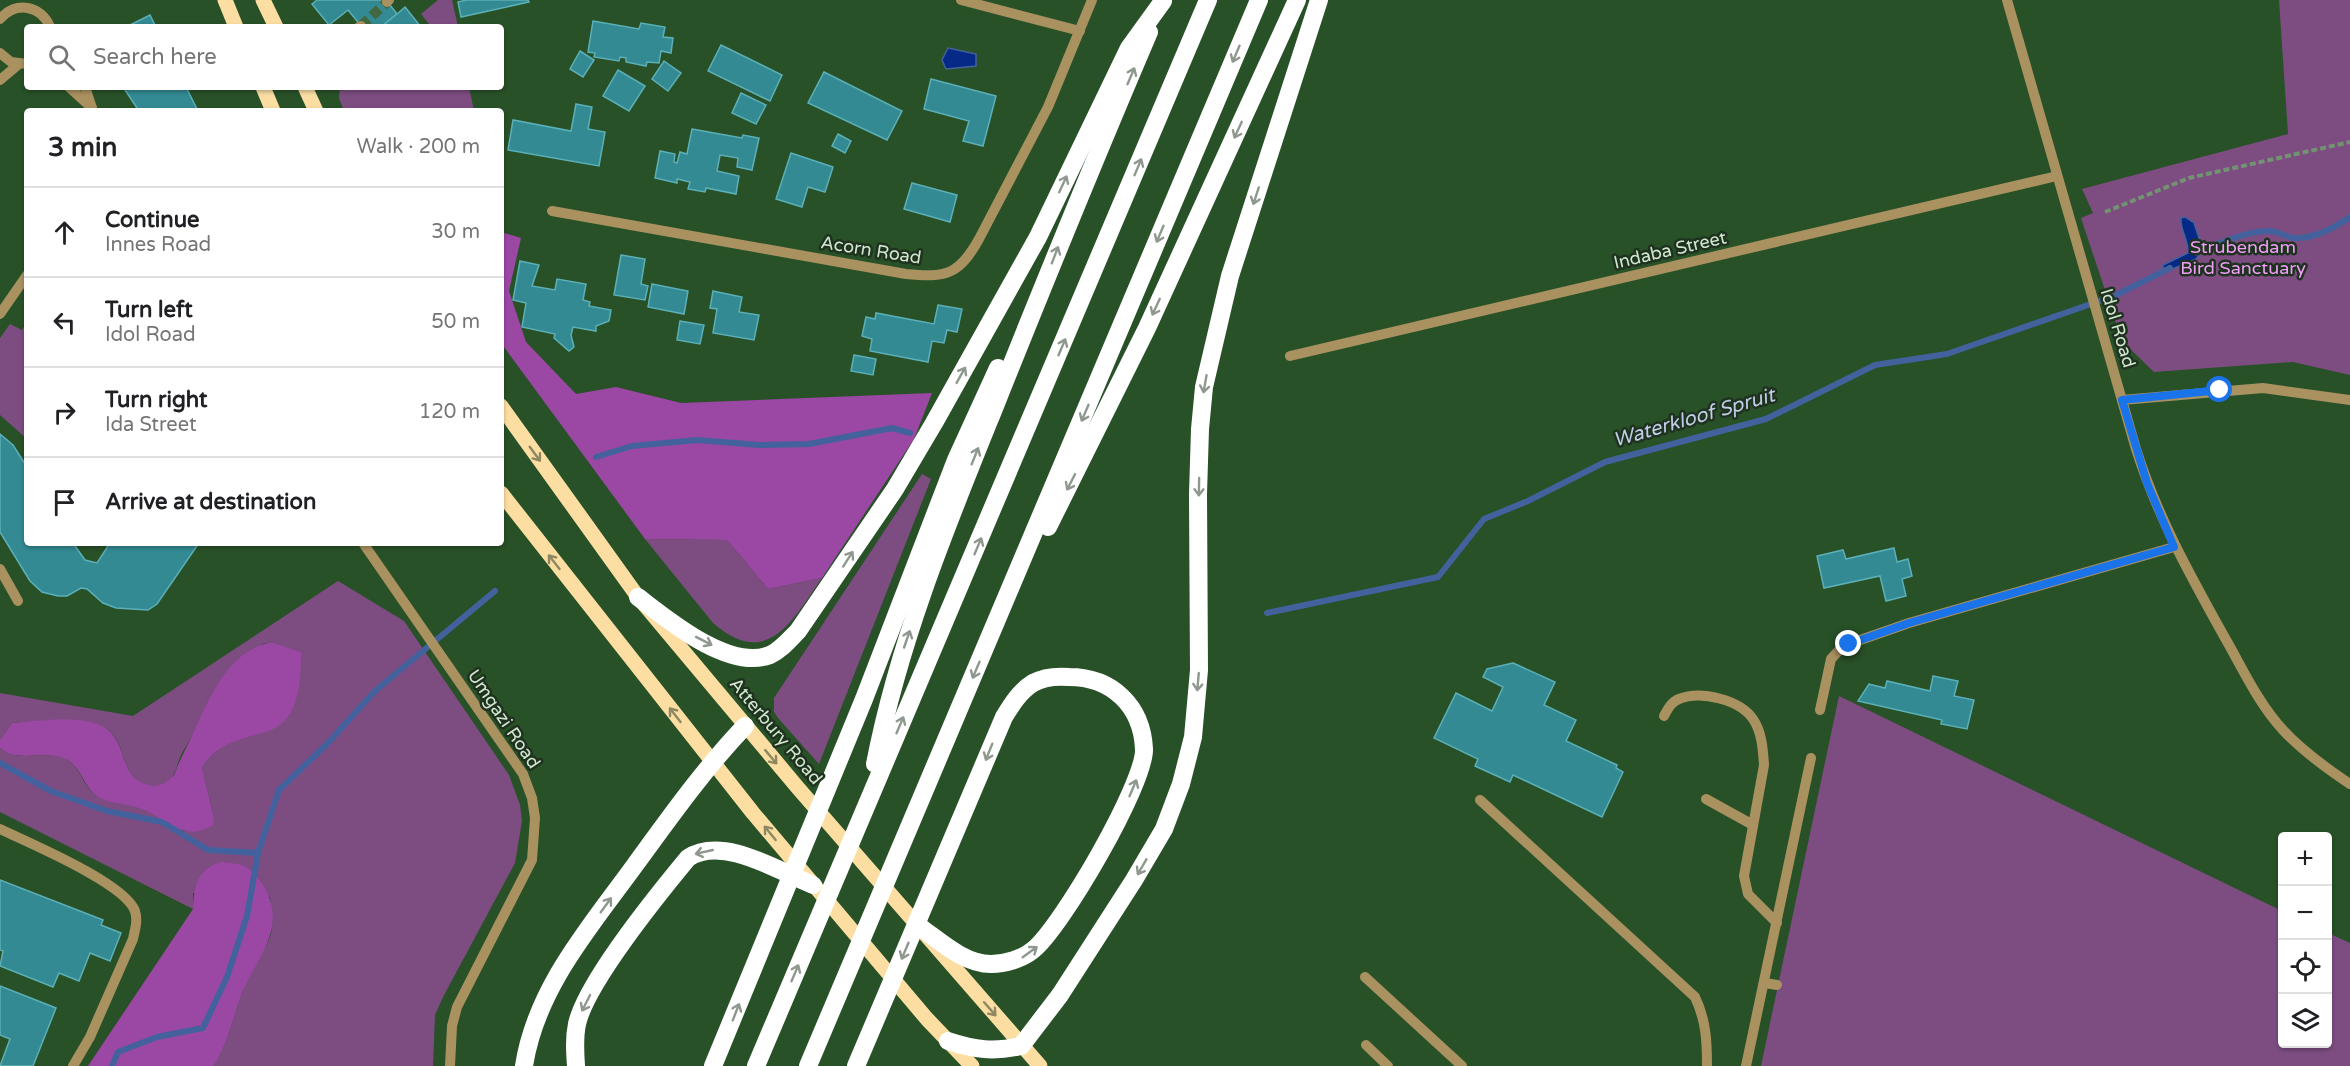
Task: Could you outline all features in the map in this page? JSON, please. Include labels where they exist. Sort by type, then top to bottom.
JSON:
[{"type":"highway","points":[[756,1066],[1020,449],[1208,0]]},
{"type":"highway","points":[[808,1066],[1259,0]]},
{"type":"highway","points":[[987,646],[1132,358],[1297,0]]},
{"type":"highway","points":[[948,1041],[983,1050],[1002,1050],[1021,1046],[1060,995],[1134,880],[1164,829],[1181,784],[1193,737],[1199,670],[1198,495],[1204,387],[1230,276],[1319,0]]},
{"type":"highway","points":[[869,798],[885,718],[907,641],[957,500],[1043,285],[1163,1]]},
{"type":"highway","points":[[638,597],[682,630],[711,646],[748,658],[769,655],[780,649],[798,631],[895,489],[934,423],[1038,237],[1120,63],[1163,1]]},
{"type":"highway","points":[[713,1066],[864,699],[956,460],[1012,338],[1043,285]]},
{"type":"highway","points":[[856,1066],[1004,717],[1014,702],[1035,682],[1054,676],[1096,680],[1111,687],[1136,713],[1144,752],[1133,791],[1054,926],[1035,949],[1024,957],[991,964],[974,961],[920,927]]},
{"type":"highway","points":[[524,1066],[542,1003],[572,953],[711,761],[745,726]]},
{"type":"highway","points":[[576,1066],[577,1024],[585,1003],[625,942],[688,858],[698,851],[718,849],[747,857],[813,885]]},
{"type":"main road","points":[[216,0],[235,24]]},
{"type":"main road","points":[[225,0],[235,24]]},
{"type":"main road","points":[[263,0],[275,24]]},
{"type":"main road","points":[[264,90],[272,108]]},
{"type":"main road","points":[[306,90],[315,108]]},
{"type":"main road","name":"Atterbury Road","points":[[504,410],[638,597],[798,788],[1040,1066]]},
{"type":"main road","points":[[504,497],[753,813],[927,1019],[972,1066]]},
{"type":"street","points":[[1,18],[6,0]]},
{"type":"street","points":[[39,0],[48,24]]},
{"type":"street","points":[[961,0],[1080,31]]},
{"type":"street","name":"Acorn Road","points":[[552,211],[906,274],[931,277],[945,274],[967,260],[1048,107],[1092,0]]},
{"type":"street","name":"Idol Road","points":[[2007,0],[2074,240],[2147,483],[2174,547],[2251,685],[2273,718],[2302,749],[2350,784]]},
{"type":"street","points":[[1,18],[9,11],[27,7],[43,15]]},
{"type":"street","points":[[0,52],[24,64],[0,80]]},
{"type":"street","points":[[72,90],[90,108]]},
{"type":"street","points":[[86,90],[91,108]]},
{"type":"street","name":"Indaba Street","points":[[1290,356],[2057,176]]},
{"type":"street","points":[[0,314],[24,279]]},
{"type":"street","points":[[2122,400],[2263,388],[2350,400]]},
{"type":"street","name":"Umgazi Road","points":[[365,546],[523,774],[532,798],[535,841],[532,860],[457,1007],[452,1026],[450,1066]]},
{"type":"street","points":[[1820,710],[1831,659],[1843,646],[1909,623],[2174,547]]},
{"type":"street","points":[[0,569],[18,601]]},
{"type":"street","points":[[1664,716],[1672,703],[1690,696],[1708,697],[1732,703],[1754,720],[1763,748],[1764,765],[1745,870],[1745,887],[1748,894],[1777,923]]},
{"type":"street","points":[[1746,1066],[1811,758]]},
{"type":"street","points":[[1706,799],[1754,825]]},
{"type":"street","points":[[1480,800],[1695,997],[1706,1028],[1707,1066]]},
{"type":"street","points":[[0,829],[106,882],[126,897],[134,910],[137,924],[133,939],[90,1037],[74,1066]]},
{"type":"street","points":[[1365,977],[1462,1066]]},
{"type":"street","points":[[1765,983],[1778,985]]},
{"type":"street","points":[[1365,1045],[1388,1066]]},
{"type":"path","points":[[2105,212],[2189,178],[2350,142]]},
{"type":"green space","points":[[438,0],[452,0],[457,24],[429,24],[421,14]]},
{"type":"green space","name":"Strubendam Bird Sanctuary","points":[[2279,0],[2350,0],[2350,375],[2293,362],[2154,372],[2122,341],[2081,218],[2093,213],[2082,189],[2288,134]]},
{"type":"green space","points":[[340,90],[470,90],[473,108],[343,108],[339,98]]},
{"type":"green space","points":[[10,324],[22,330],[24,327],[24,436],[0,415],[0,338]]},
{"type":"green space","points":[[922,474],[931,479],[819,764],[778,718],[774,712],[774,698]]},
{"type":"green space","points":[[645,539],[727,540],[768,589],[822,578],[789,623],[777,634],[764,641],[749,642],[732,637],[713,623]]},
{"type":"green space","points":[[338,581],[404,621],[509,775],[520,805],[522,821],[515,863],[435,1015],[433,1066],[214,1066],[224,1046],[247,980],[271,934],[270,897],[193,893],[193,909],[0,812],[0,748],[14,755],[62,757],[73,764],[89,788],[99,797],[144,809],[184,831],[214,818],[202,767],[223,746],[248,735],[268,731],[301,652],[272,642],[262,644],[192,737],[170,780],[160,786],[139,782],[128,769],[114,735],[98,725],[74,720],[12,723],[0,740],[0,693],[133,716]]},
{"type":"green space","points":[[1839,696],[2278,909],[2278,1048],[2332,1048],[2332,935],[2350,943],[2350,1066],[1761,1066]]},
{"type":"shaded area","points":[[948,48],[976,54],[976,66],[946,69],[942,60]]},
{"type":"shaded area","points":[[2185,217],[2194,223],[2203,250],[2196,259],[2163,273],[2163,265],[2188,253],[2181,223],[2181,218]]},
{"type":"shaded area","points":[[504,233],[521,238],[509,291],[526,342],[576,394],[616,387],[681,403],[932,393],[914,439],[822,578],[768,589],[727,540],[645,539],[504,347]]},
{"type":"shaded area","points":[[272,642],[301,652],[299,687],[292,710],[277,727],[223,747],[202,767],[214,818],[213,825],[203,830],[194,832],[181,830],[142,809],[98,797],[89,788],[75,766],[66,759],[49,755],[15,755],[0,748],[0,740],[12,723],[48,720],[87,721],[107,729],[114,736],[128,769],[140,782],[150,785],[163,784],[174,775],[212,693],[221,679],[242,655]]},
{"type":"shaded area","points":[[221,862],[242,865],[259,879],[269,896],[273,915],[267,942],[242,993],[227,1039],[214,1066],[88,1066],[193,909],[198,880],[207,869]]},
{"type":"building","points":[[317,0],[386,0],[397,14],[385,24],[360,24],[348,10],[328,24],[312,4]]},
{"type":"building","points":[[528,0],[529,2],[461,17],[458,2]]},
{"type":"building","points":[[405,7],[419,24],[385,24]]},
{"type":"building","points":[[150,15],[154,24],[132,24]]},
{"type":"building","points":[[593,21],[639,29],[641,23],[665,27],[663,37],[673,38],[671,53],[661,51],[659,63],[647,62],[646,66],[626,62],[626,58],[620,57],[619,61],[594,57],[595,53],[588,52]]},
{"type":"building","points":[[721,45],[782,75],[770,101],[708,71]]},
{"type":"building","points":[[580,51],[594,60],[583,77],[570,69]]},
{"type":"building","points":[[664,61],[681,73],[668,91],[652,79]]},
{"type":"building","points":[[618,70],[645,86],[629,111],[603,96]]},
{"type":"building","points":[[824,72],[902,111],[887,140],[808,103]]},
{"type":"building","points":[[931,79],[996,96],[983,146],[963,141],[969,121],[924,109]]},
{"type":"building","points":[[125,90],[188,90],[196,108],[137,108]]},
{"type":"building","points":[[741,93],[766,105],[756,124],[732,113]]},
{"type":"building","points":[[576,104],[592,107],[588,129],[605,132],[599,166],[508,150],[513,120],[571,131]]},
{"type":"building","points":[[692,129],[742,138],[743,135],[759,138],[752,170],[737,167],[738,158],[720,155],[717,171],[739,176],[736,194],[706,188],[705,192],[688,189],[690,182],[677,179],[677,183],[655,178],[660,151],[675,154],[674,162],[677,163],[680,152],[687,154]]},
{"type":"building","points":[[838,134],[851,141],[845,153],[832,146]]},
{"type":"building","points":[[791,153],[833,167],[825,192],[808,187],[802,207],[776,199]]},
{"type":"building","points":[[912,183],[957,195],[950,222],[904,209]]},
{"type":"building","points":[[621,255],[645,259],[641,284],[648,286],[645,300],[614,295]]},
{"type":"building","points":[[520,261],[539,265],[532,286],[555,290],[557,279],[586,284],[583,300],[590,302],[589,306],[611,310],[609,321],[596,326],[596,331],[573,327],[571,335],[574,347],[569,351],[554,338],[555,334],[522,327],[526,303],[513,300]]},
{"type":"building","points":[[652,284],[688,291],[684,314],[648,307]]},
{"type":"building","points":[[713,291],[742,297],[739,312],[759,315],[754,340],[713,333],[717,309],[710,308]]},
{"type":"building","points":[[938,305],[962,309],[957,332],[947,330],[944,343],[932,341],[928,362],[870,351],[872,339],[862,336],[866,317],[875,319],[876,313],[934,324]]},
{"type":"building","points":[[680,321],[704,325],[700,344],[677,340]]},
{"type":"building","points":[[854,355],[876,359],[873,375],[851,371]]},
{"type":"building","points":[[0,434],[13,445],[24,462],[24,546],[75,546],[85,560],[97,563],[108,546],[197,546],[157,604],[148,610],[116,608],[103,603],[87,589],[81,588],[67,596],[42,592],[30,581],[0,532]]},
{"type":"building","points":[[1894,548],[1897,562],[1908,559],[1912,576],[1902,579],[1906,596],[1886,601],[1880,576],[1824,588],[1817,556],[1843,550],[1846,559]]},
{"type":"building","points":[[1513,663],[1555,682],[1544,705],[1576,720],[1566,741],[1617,765],[1616,768],[1623,772],[1602,817],[1513,775],[1510,782],[1475,766],[1478,759],[1434,738],[1456,693],[1492,711],[1503,687],[1483,677],[1487,669]]},
{"type":"building","points":[[1933,676],[1958,681],[1954,696],[1974,700],[1967,729],[1941,724],[1942,720],[1858,701],[1869,684],[1885,688],[1887,681],[1930,691]]},
{"type":"building","points":[[0,880],[103,920],[101,925],[121,933],[110,961],[90,953],[79,981],[59,973],[53,987],[0,966],[3,951],[0,950]]},
{"type":"building","points":[[0,986],[56,1008],[33,1066],[0,1066],[10,1039],[0,1035]]},
{"type":"waterway","name":"Waterkloof Spruit","points":[[2197,253],[2251,233],[2271,231],[2294,238],[2309,237],[2331,229],[2350,217]]},
{"type":"waterway","name":"Waterkloof Spruit","points":[[1267,613],[1438,577],[1484,519],[1528,501],[1605,462],[1766,419],[1875,365],[1947,354],[2114,296],[2170,268]]},
{"type":"waterway","points":[[596,457],[632,446],[697,440],[759,445],[809,444],[892,428],[910,433]]},
{"type":"waterway","points":[[0,763],[51,791],[107,811],[162,822],[208,850],[258,853],[279,790],[327,744],[375,691],[495,591]]},
{"type":"waterway","points":[[112,1066],[118,1052],[157,1037],[203,1028],[227,977],[247,916],[258,853]]},
{"type":"tunnel","points":[[363,24],[387,2]]},
{"type":"route","points":[[1849,644],[1909,623],[2174,547],[2147,483],[2122,400],[2220,390]]}]
